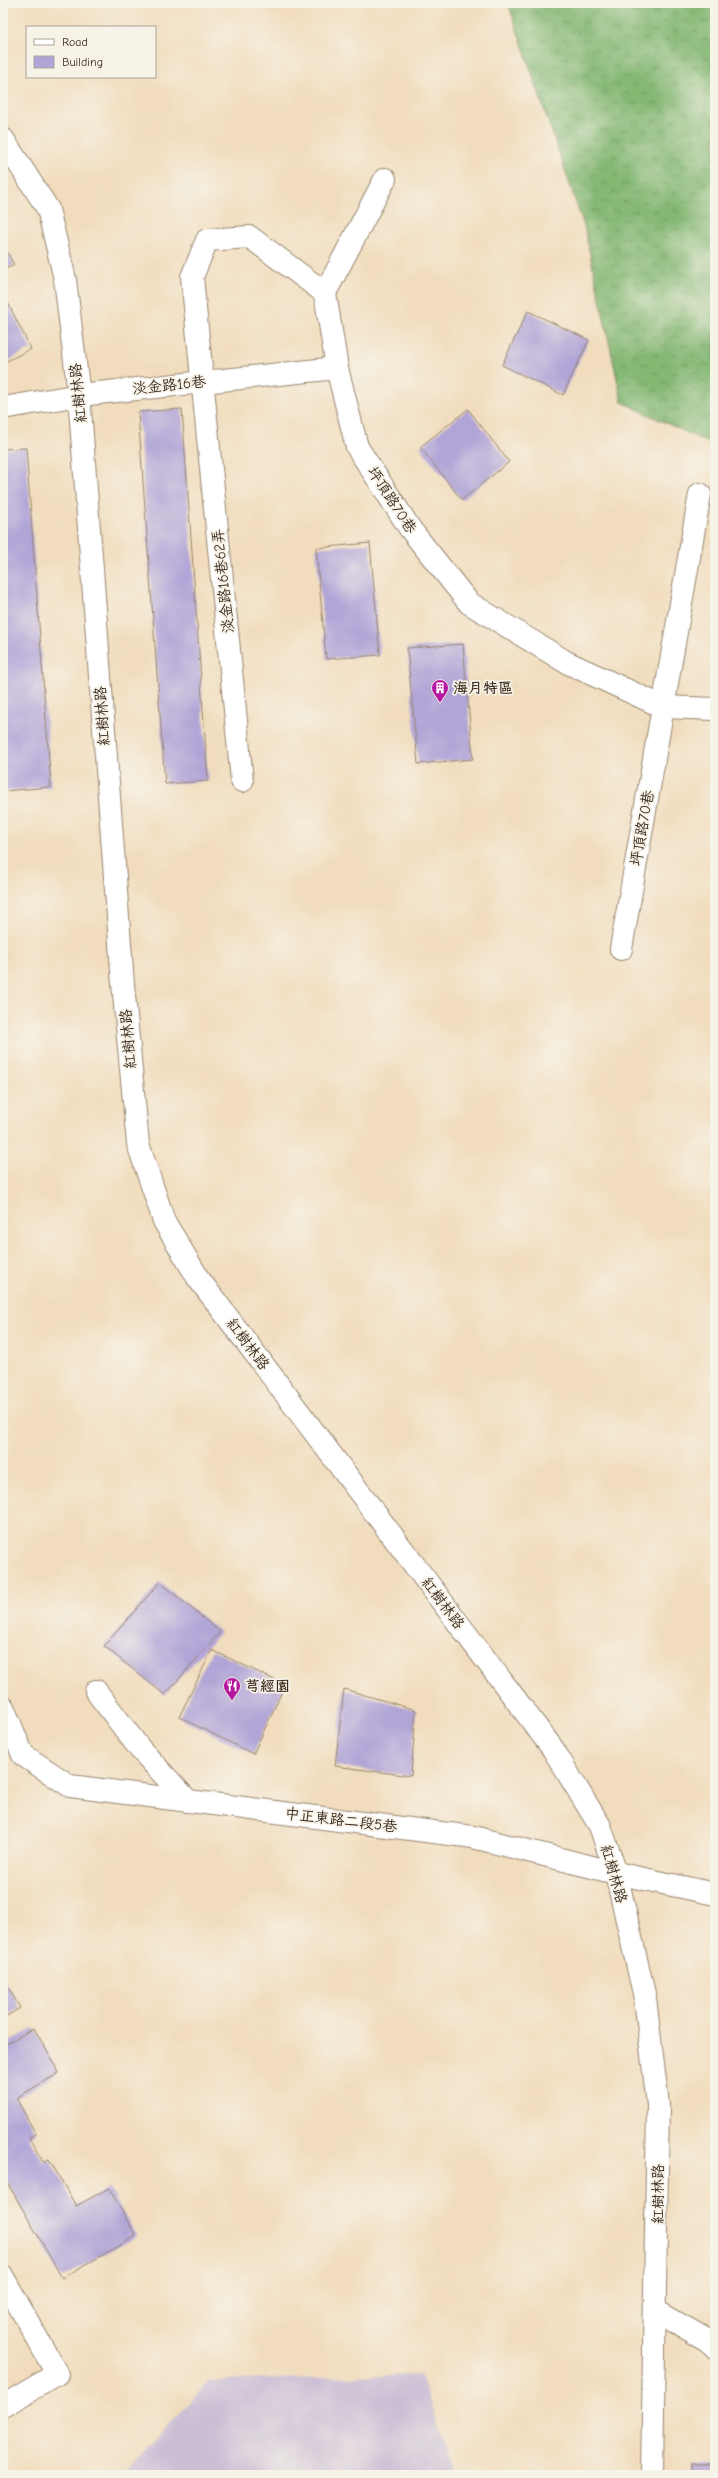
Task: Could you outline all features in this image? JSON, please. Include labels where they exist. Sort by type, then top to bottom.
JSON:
[{"type":"street","name":"紅樹林路","points":[[3,139],[48,208],[65,278],[79,395],[122,976],[138,1144],[164,1221],[198,1278],[553,1749],[600,1826],[616,1872],[645,1998],[658,2105],[656,2311],[652,2475]]},
{"type":"street","points":[[325,293],[385,179]]},
{"type":"street","name":"淡金路16巷62弄","points":[[242,781],[192,277],[207,240],[250,237],[325,293]]},
{"type":"street","name":"坪頂路70巷","points":[[325,293],[337,368],[358,447],[411,530],[470,603],[566,662],[663,707],[715,708]]},
{"type":"street","name":"淡金路16巷","points":[[3,408],[79,395],[337,368]]},
{"type":"street","name":"坪頂路70巷","points":[[621,949],[700,494]]},
{"type":"street","points":[[96,1691],[140,1750],[188,1801]]},
{"type":"street","name":"中正東路二段5巷","points":[[3,1707],[23,1755],[70,1786],[473,1837],[616,1872],[715,1894]]},
{"type":"street","points":[[3,2276],[56,2374],[3,2406]]},
{"type":"street","points":[[656,2311],[707,2340],[715,2347]]},
{"type":"shaded area","points":[[419,2375],[457,2475],[123,2475],[209,2381]]},
{"type":"green space","points":[[508,3],[715,3],[715,446],[622,402],[584,226]]},
{"type":"building","points":[[3,244],[14,265],[3,270]]},
{"type":"building","points":[[3,293],[31,349],[3,363]]},
{"type":"building","points":[[528,311],[589,340],[563,395],[502,365]]},
{"type":"building","points":[[182,409],[208,781],[165,784],[138,412]]},
{"type":"building","points":[[468,409],[509,462],[462,500],[420,447]]},
{"type":"building","points":[[26,448],[51,787],[3,791],[3,449]]},
{"type":"building","points":[[370,543],[380,655],[326,659],[316,548]]},
{"type":"building","name":"海月特區","points":[[463,644],[473,759],[418,764],[407,648]]},
{"type":"building","points":[[160,1582],[220,1632],[165,1695],[104,1646]]},
{"type":"building","name":"芎經園","points":[[212,1650],[285,1685],[253,1754],[179,1717]]},
{"type":"building","points":[[344,1689],[416,1710],[411,1776],[335,1766]]},
{"type":"building","points":[[3,1978],[20,2008],[3,2018]]},
{"type":"building","points":[[34,2028],[59,2073],[16,2098],[36,2134],[29,2138],[43,2162],[49,2159],[76,2206],[109,2188],[136,2236],[62,2278],[3,2175],[3,2046]]},
{"type":"building","points":[[692,2463],[715,2463],[715,2475],[692,2475]]},
{"type":"place","name":"海月特區","points":[[440,703]]},
{"type":"place","name":"芎經園","points":[[232,1701]]}]
